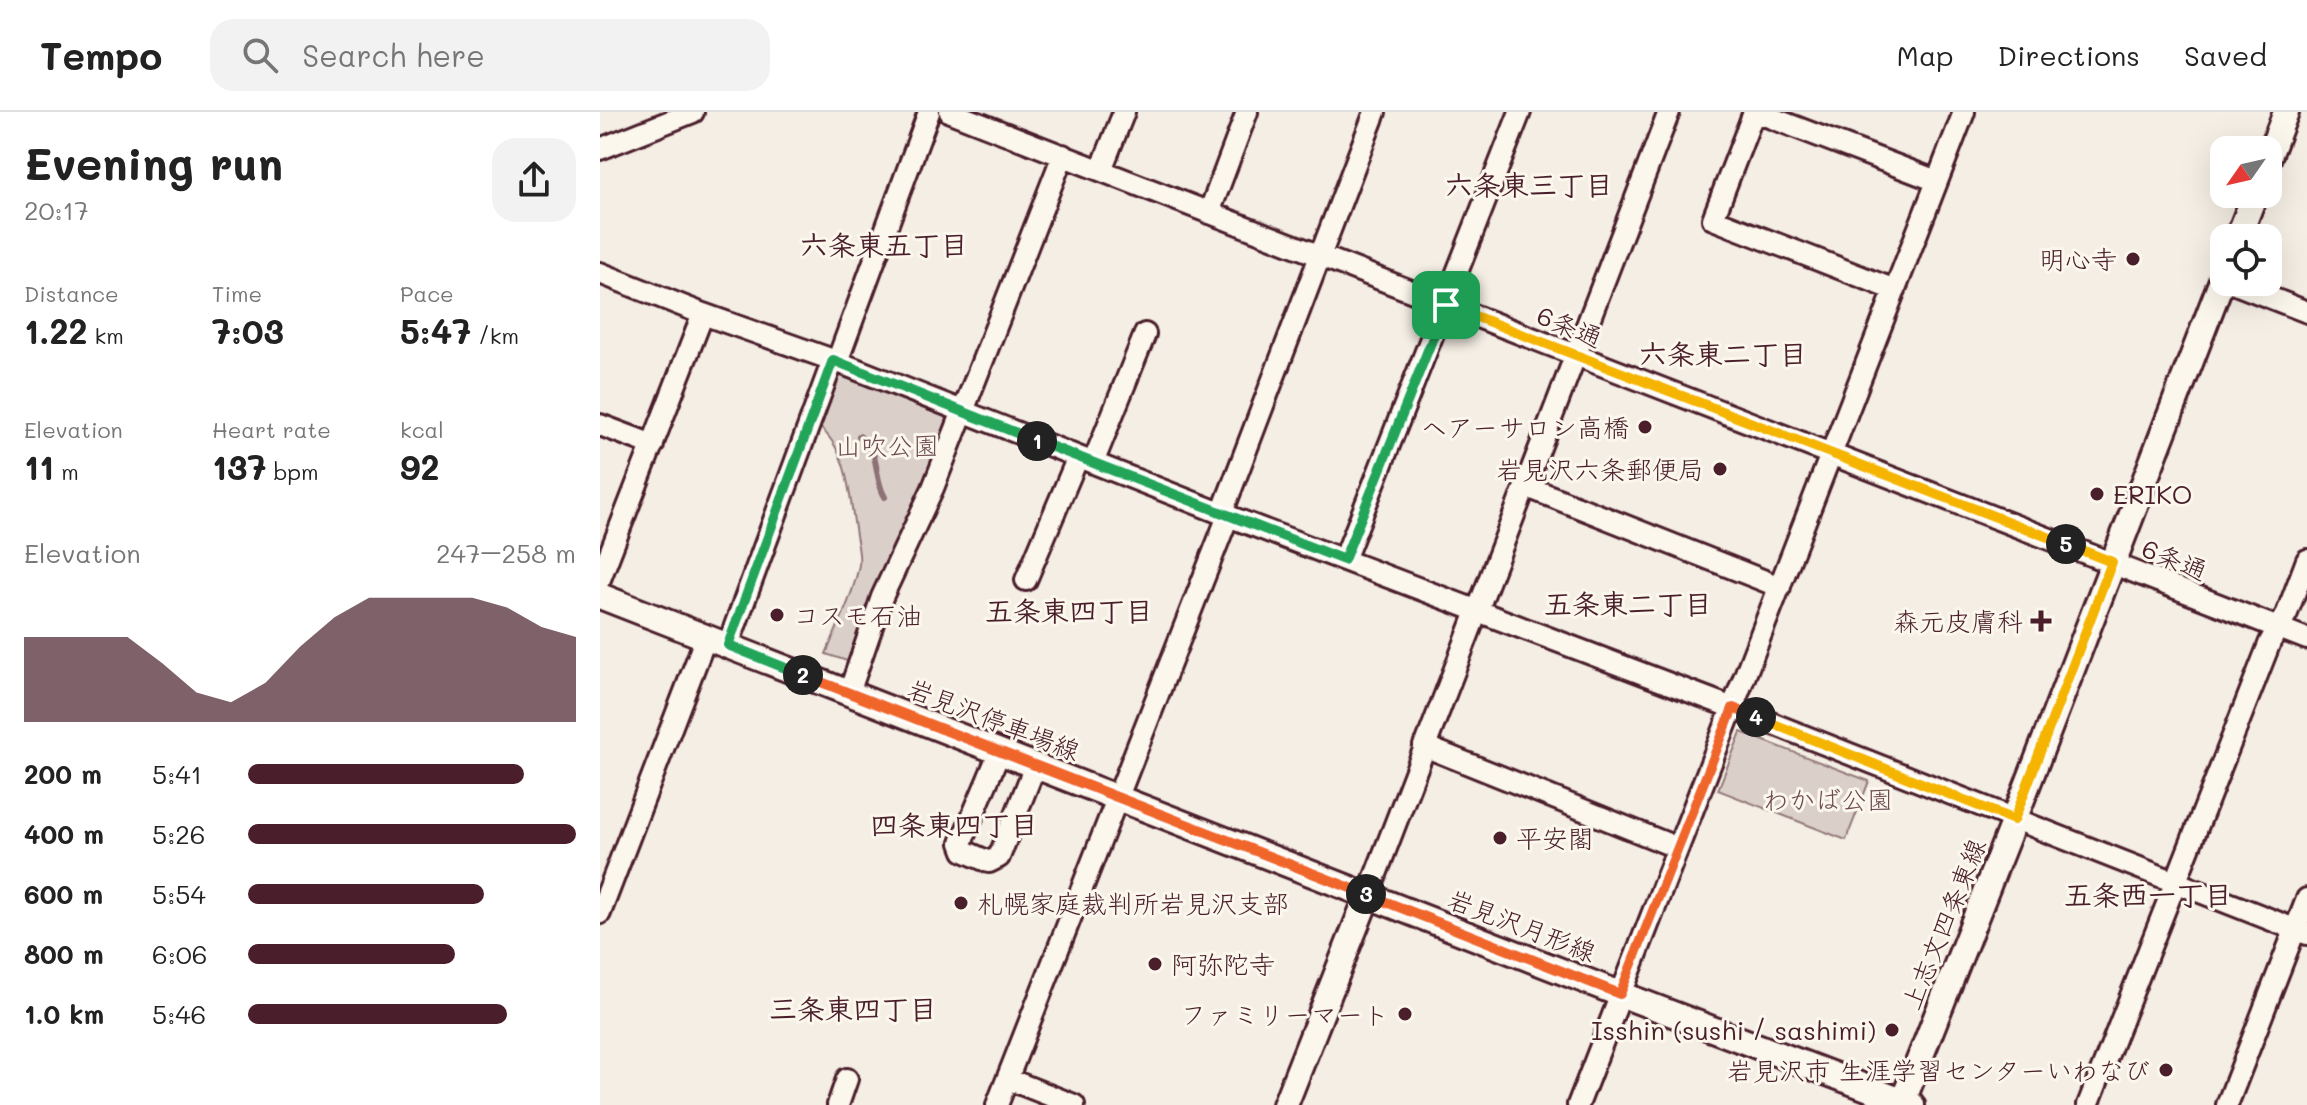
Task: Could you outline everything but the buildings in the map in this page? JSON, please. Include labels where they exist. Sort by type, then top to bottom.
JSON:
[{"type":"main road","points":[[2277,136],[2286,112]]},
{"type":"main road","name":"上志文四条東線","points":[[1905,1104],[2112,562],[2218,296]]},
{"type":"main road","name":"岩見沢停車場線","points":[[600,596],[1368,895]]},
{"type":"main road","points":[[1285,1105],[1368,895]]},
{"type":"main road","name":"岩見沢月形線","points":[[1368,895],[1905,1104]]},
{"type":"street","points":[[600,149],[693,112]]},
{"type":"street","points":[[600,913],[835,361],[929,112]]},
{"type":"street","name":"6条通","points":[[950,112],[2307,639]]},
{"type":"street","points":[[1101,170],[1124,112]]},
{"type":"street","points":[[1209,213],[1247,112]]},
{"type":"street","points":[[997,1105],[1119,798],[1375,112]]},
{"type":"street","points":[[1344,560],[1520,112]]},
{"type":"street","points":[[1368,895],[1669,112]]},
{"type":"street","points":[[1895,290],[1713,219],[1755,112],[1937,181]]},
{"type":"street","points":[[1578,1105],[1964,112]]},
{"type":"street","points":[[849,693],[882,597],[933,488],[1063,155]]},
{"type":"street","points":[[600,273],[1733,708],[2301,932]]},
{"type":"street","points":[[2267,296],[2307,312]]},
{"type":"street","points":[[600,579],[703,314]]},
{"type":"street","points":[[1026,580],[1145,334]]},
{"type":"street","points":[[600,425],[653,445]]},
{"type":"street","points":[[1525,486],[1780,587]]},
{"type":"street","points":[[2088,1105],[2174,883],[2307,560]]},
{"type":"street","points":[[1424,746],[1678,848]]},
{"type":"street","points":[[1000,751],[961,843],[964,851],[989,862],[999,857],[1035,766]]},
{"type":"street","points":[[2227,1105],[2301,932],[2307,899]]},
{"type":"street","points":[[838,1105],[847,1079]]},
{"type":"street","points":[[1008,1079],[1074,1105]]},
{"type":"green space","name":"山吹公園","points":[[836,374],[950,419],[928,479],[850,662],[826,654],[849,599],[859,561],[851,501],[841,459],[835,446],[817,425]]},
{"type":"green space","name":"わかば公園","points":[[1741,732],[1869,781],[1846,840],[1718,790]]},
{"type":"waterway","points":[[859,436],[871,448],[885,497]]},
{"type":"place","name":"明心寺","points":[[2133,259]]},
{"type":"place","name":"ヘアーサロン高橋","points":[[1645,427]]},
{"type":"place","name":"岩見沢六条郵便局","points":[[1720,469]]},
{"type":"place","name":"ERIKO","points":[[2097,494]]},
{"type":"place","name":"コスモ石油","points":[[777,615]]},
{"type":"place","name":"森元皮膚科","points":[[2041,621]]},
{"type":"place","name":"平安閣","points":[[1500,838]]},
{"type":"place","name":"札幌家庭裁判所岩見沢支部","points":[[961,903]]},
{"type":"place","name":"阿弥陀寺","points":[[1155,964]]},
{"type":"place","name":"ファミリーマート","points":[[1405,1014]]},
{"type":"place","name":"Isshin (sushi / sashimi)","points":[[1892,1030]]},
{"type":"place","name":"岩見沢市 生涯学習センターいわなび","points":[[2166,1070]]},
{"type":"district","name":"六条東三丁目","points":[[1529,184]]},
{"type":"district","name":"六条東五丁目","points":[[884,244]]},
{"type":"district","name":"六条東二丁目","points":[[1723,353]]},
{"type":"district","name":"五条東二丁目","points":[[1628,603]]},
{"type":"district","name":"五条東四丁目","points":[[1069,610]]},
{"type":"district","name":"四条東四丁目","points":[[954,824]]},
{"type":"district","name":"五条西一丁目","points":[[2148,894]]},
{"type":"district","name":"三条東四丁目","points":[[853,1008]]},
{"type":"route","points":[[1446,305],[2112,562],[2014,820],[1733,708],[1620,994],[728,645],[833,360],[1344,560],[1446,305]]}]
